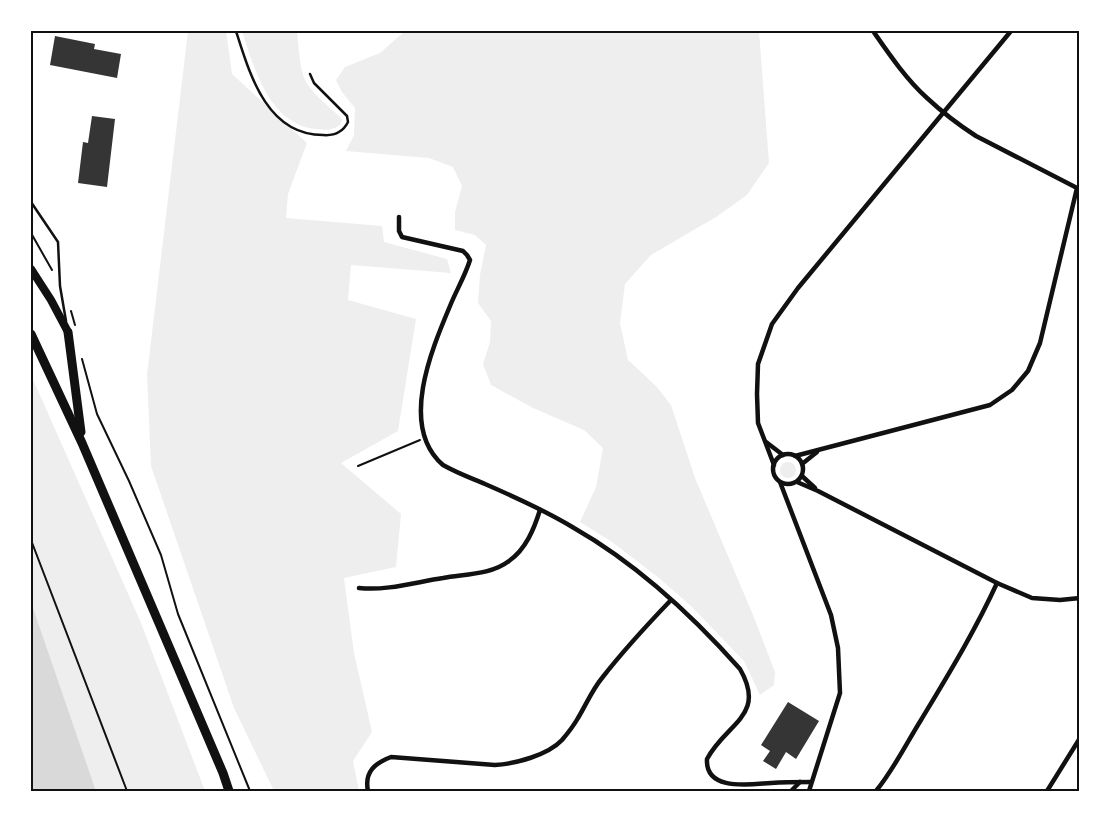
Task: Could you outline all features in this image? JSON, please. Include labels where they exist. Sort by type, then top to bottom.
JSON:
[{"type":"highway","points":[[72,331],[82,442]]},
{"type":"highway","points":[[31,334],[82,442],[229,791]]},
{"type":"main road","points":[[31,269],[72,331]]},
{"type":"street","points":[[765,442],[782,455],[796,456],[990,405],[1012,390],[1028,371],[1040,343],[1078,189],[976,136],[944,113],[904,73],[873,31]]},
{"type":"street","points":[[809,791],[840,693],[838,648],[831,615],[787,497],[780,482],[774,475],[774,466],[758,423],[758,364],[772,324],[798,288],[1011,31]]},
{"type":"street","points":[[399,217],[399,231],[402,237],[462,251],[470,260],[450,306],[426,374],[421,422],[424,438],[432,454],[443,465],[575,528],[634,568],[687,614],[740,668],[746,678],[749,690],[750,701],[748,709],[709,755],[707,759],[708,771],[712,775],[723,782],[740,786],[811,782]]},
{"type":"street","points":[[802,464],[818,451]]},
{"type":"street","points":[[774,466],[777,459],[782,455]]},
{"type":"street","points":[[796,456],[802,464],[803,472],[797,482]]},
{"type":"street","points":[[802,476],[818,491]]},
{"type":"street","points":[[780,482],[788,484],[797,482],[818,491],[997,583],[1032,598],[1060,600],[1080,598]]},
{"type":"street","points":[[787,497],[788,484]]},
{"type":"street","points":[[359,588],[369,589],[393,586],[475,573],[507,563],[521,550],[534,528],[540,510]]},
{"type":"street","points":[[876,791],[893,767],[956,663],[986,609],[997,583]]},
{"type":"street","points":[[368,791],[367,779],[371,768],[378,762],[392,756],[495,766],[522,760],[551,748],[562,740],[577,720],[600,680],[628,646],[671,600]]},
{"type":"street","points":[[1047,791],[1080,738]]},
{"type":"street","points":[[791,791],[800,782]]},
{"type":"lane","points":[[236,31],[256,86],[266,105],[276,116],[298,130],[309,134],[332,135],[340,132],[348,122],[347,116],[314,83],[310,74]]},
{"type":"lane","points":[[31,202],[58,242],[60,286],[72,331]]},
{"type":"path","points":[[31,233],[52,270]]},
{"type":"path","points":[[70,307],[72,331]]},
{"type":"path","points":[[81,354],[97,414],[129,481],[161,556],[178,614],[250,791]]},
{"type":"path","points":[[358,466],[424,438]]},
{"type":"path","points":[[31,540],[127,791]]},
{"type":"shaded area","points":[[188,31],[226,31],[232,74],[307,143],[288,194],[286,218],[382,226],[384,242],[447,259],[451,273],[351,265],[348,300],[416,319],[398,431],[341,463],[401,514],[396,567],[344,578],[354,653],[372,732],[353,761],[359,791],[274,791],[234,708],[151,466],[147,375]]},
{"type":"shaded area","points":[[242,31],[297,31],[301,66],[305,80],[316,94],[342,119],[341,124],[332,129],[315,129],[299,125],[286,117],[275,106],[258,77]]},
{"type":"shaded area","points":[[405,31],[759,31],[769,163],[747,195],[716,217],[651,255],[625,284],[620,323],[628,360],[656,386],[671,405],[695,478],[775,672],[774,685],[760,695],[744,661],[691,606],[659,578],[612,542],[580,522],[596,487],[603,448],[584,430],[533,408],[491,385],[483,364],[490,342],[491,321],[478,303],[480,275],[486,245],[475,235],[455,230],[455,212],[462,186],[453,167],[429,158],[346,151],[354,135],[355,108],[342,92],[336,80],[345,67],[380,53]]},
{"type":"shaded area","points":[[31,375],[141,623],[205,791],[96,791],[31,602]]},
{"type":"shaded area","points":[[788,462],[796,470],[788,478],[780,470]]},
{"type":"shaded area","points":[[31,602],[96,791],[31,791]]},
{"type":"building","points":[[55,36],[95,44],[94,49],[121,54],[117,78],[50,65]]},
{"type":"building","points":[[92,116],[115,119],[107,187],[78,183],[83,142],[88,143]]},
{"type":"building","points":[[788,702],[819,721],[796,759],[786,752],[776,769],[763,761],[770,751],[761,745]]}]
